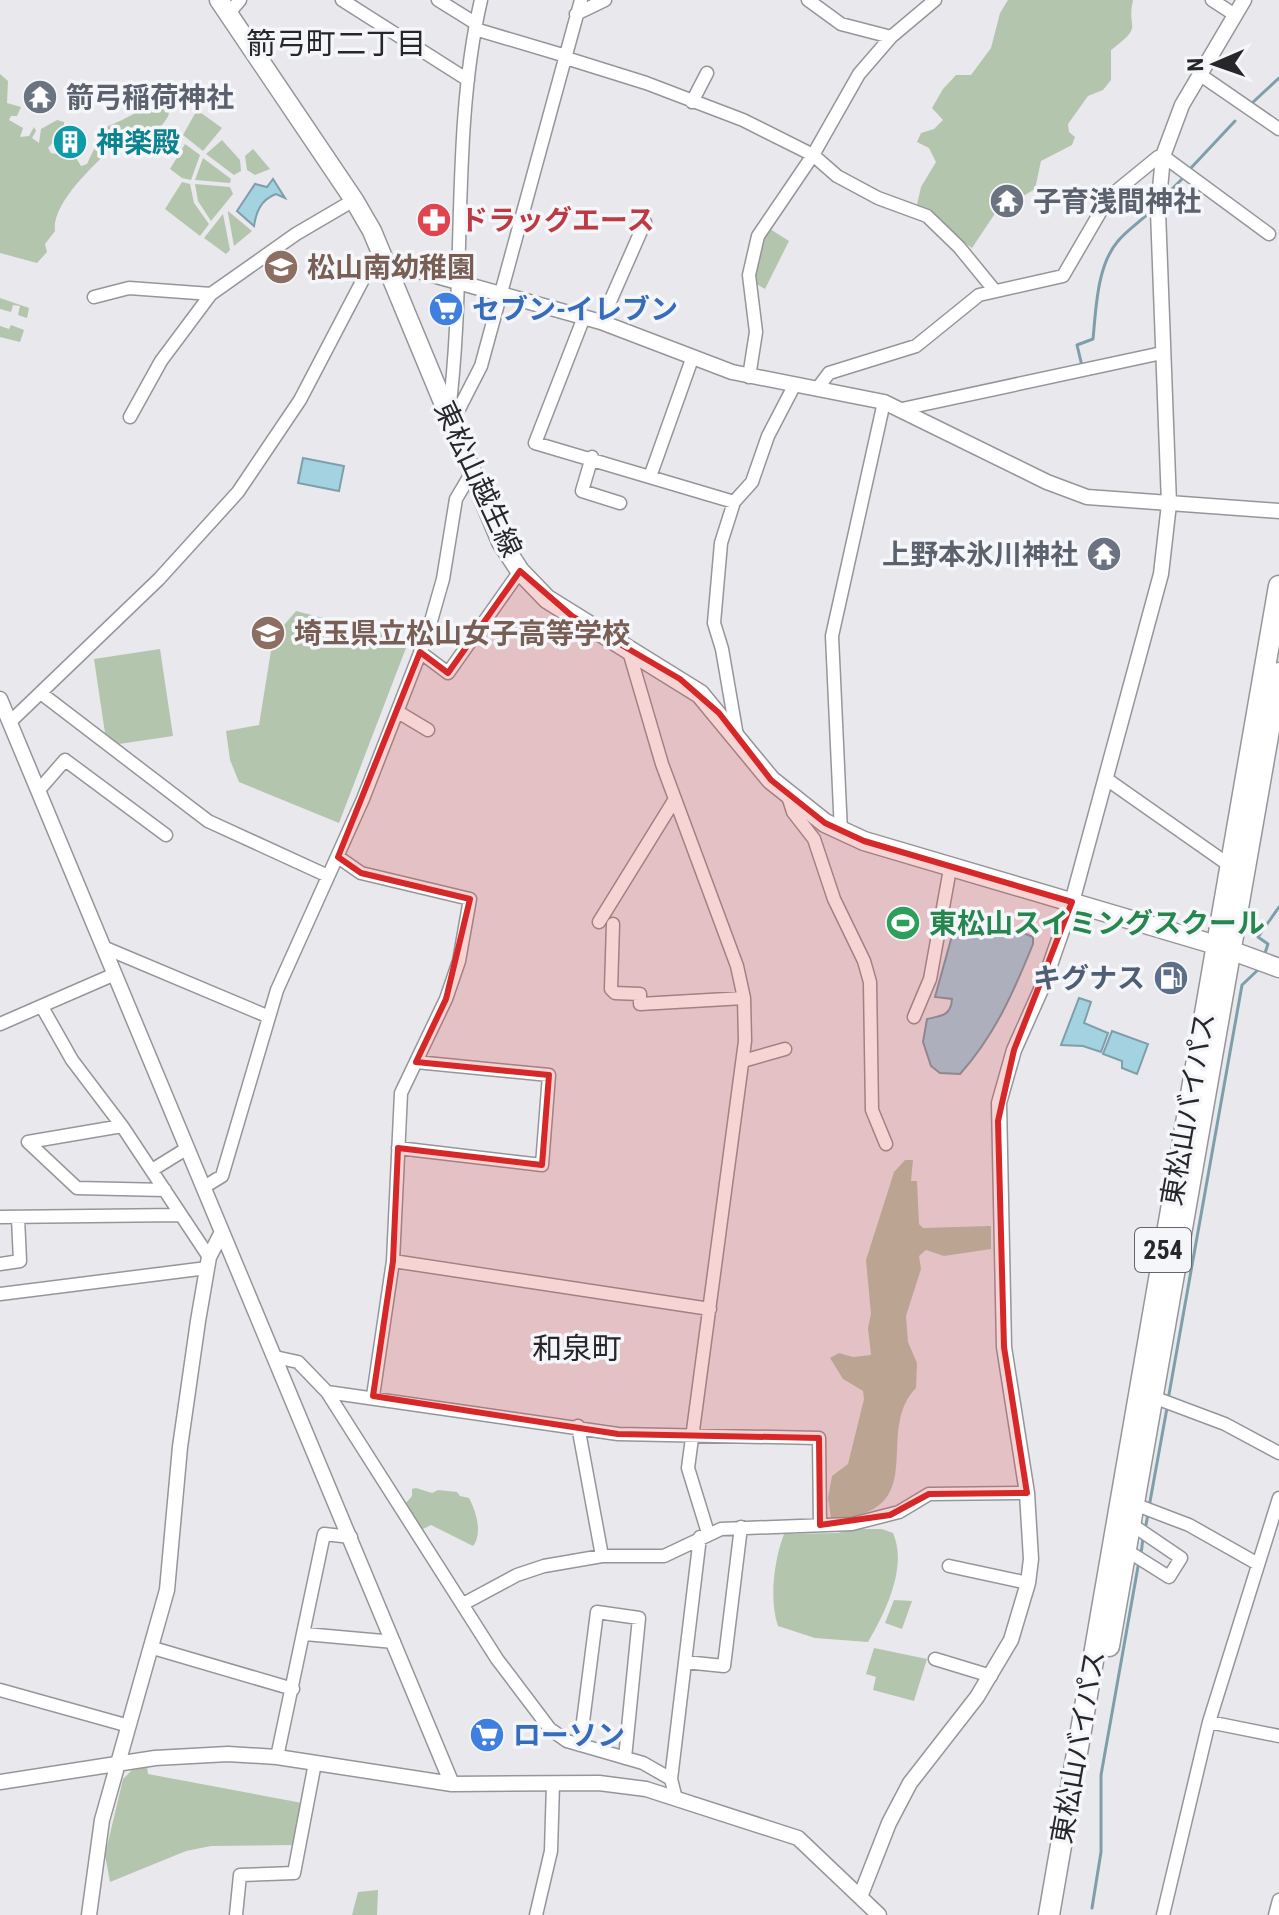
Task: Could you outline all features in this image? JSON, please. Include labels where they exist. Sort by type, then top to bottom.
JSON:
[{"type":"highway","name":"東松山バイパス","points":[[1052,1911],[1133,1514],[1223,948],[1229,865],[1279,586]]},
{"type":"highway","name":"東松山バイパス","points":[[1052,1911],[1223,948],[1279,673]]},
{"type":"main road","name":"東松山越生線","points":[[229,5],[354,200],[386,262],[501,542],[520,571],[547,599],[700,694],[788,796],[841,832],[950,869],[1072,902],[1279,968]]},
{"type":"street","points":[[342,0],[468,80]]},
{"type":"street","points":[[438,0],[475,26],[646,83],[743,120],[813,155],[837,176],[866,192],[895,207],[927,216],[959,247],[995,291]]},
{"type":"street","points":[[448,418],[460,280],[468,80],[481,0]]},
{"type":"street","points":[[448,418],[460,407],[481,366],[581,0]]},
{"type":"street","points":[[576,14],[605,0]]},
{"type":"street","points":[[808,0],[841,24],[891,37]]},
{"type":"street","points":[[749,377],[756,332],[750,288],[752,253],[758,236],[813,155],[859,74],[891,37],[935,0]]},
{"type":"street","points":[[1212,0],[1235,15]]},
{"type":"street","points":[[860,1897],[889,1823],[910,1783],[991,1676],[1011,1640],[1028,1583],[1031,1559],[1027,1493],[1004,1347],[998,1121],[1014,1050],[1043,985],[1072,902],[1161,574],[1169,504],[1158,211],[1163,156],[1178,114],[1244,0]]},
{"type":"street","points":[[692,102],[707,73]]},
{"type":"street","points":[[1199,74],[1279,129]]},
{"type":"street","points":[[1163,156],[1269,234]]},
{"type":"street","points":[[817,389],[829,373],[842,367],[916,346],[972,299],[1063,276],[1109,197],[1150,160],[1163,156]]},
{"type":"street","points":[[130,417],[161,361],[211,294],[296,234],[354,200]]},
{"type":"street","points":[[601,322],[645,222]]},
{"type":"street","points":[[10,722],[159,579],[238,492],[300,400],[368,270],[386,262],[500,291],[601,322],[692,359],[749,377],[884,402],[1067,491],[1105,500],[1279,511]]},
{"type":"street","points":[[94,297],[129,288],[211,294]]},
{"type":"street","points":[[584,317],[566,369],[545,409],[535,443],[651,474],[734,502]]},
{"type":"street","points":[[902,409],[1162,353]]},
{"type":"street","points":[[651,474],[692,359]]},
{"type":"street","points":[[737,736],[722,649],[714,623],[721,543],[734,502],[752,482],[762,449],[794,386]]},
{"type":"street","points":[[841,832],[832,636],[884,402]]},
{"type":"street","points":[[592,457],[582,491],[620,503]]},
{"type":"street","points":[[204,1187],[222,1176],[267,1016],[398,712],[443,579],[456,499],[472,472]]},
{"type":"street","points":[[420,652],[448,673],[520,571]]},
{"type":"street","points":[[628,648],[675,799],[737,966],[744,998],[743,1061],[689,1473],[704,1535],[671,1779],[675,1795]]},
{"type":"street","points":[[42,694],[208,821],[328,876]]},
{"type":"street","points":[[0,699],[452,1784]]},
{"type":"street","points":[[398,712],[428,730]]},
{"type":"street","points":[[38,791],[65,760],[166,835]]},
{"type":"street","points":[[1105,778],[1169,819],[1229,865]]},
{"type":"street","points":[[788,796],[793,812],[814,839],[834,899],[864,961],[870,982],[872,1110],[886,1144]]},
{"type":"street","points":[[599,922],[675,799]]},
{"type":"street","points":[[338,857],[361,873],[470,899],[459,961],[446,999],[401,1093],[393,1261],[373,1396]]},
{"type":"street","points":[[914,1017],[930,979],[950,869]]},
{"type":"street","points":[[613,924],[611,989],[615,993],[640,994],[640,1004],[744,998]]},
{"type":"street","points":[[103,947],[267,1016]]},
{"type":"street","points":[[0,1024],[115,974]]},
{"type":"street","points":[[42,1007],[77,1067],[152,1170],[208,1262]]},
{"type":"street","points":[[743,1061],[785,1049]]},
{"type":"street","points":[[398,1148],[542,1165],[549,1075],[416,1062]]},
{"type":"street","points":[[122,1126],[28,1142],[77,1188],[165,1190]]},
{"type":"street","points":[[152,1170],[186,1149]]},
{"type":"street","points":[[0,1217],[181,1215]]},
{"type":"street","points":[[0,1264],[20,1261],[18,1218]]},
{"type":"street","points":[[89,1915],[98,1839],[153,1648],[170,1570],[180,1447],[208,1262],[222,1232]]},
{"type":"street","points":[[393,1261],[710,1309]]},
{"type":"street","points":[[0,1294],[208,1262]]},
{"type":"street","points":[[275,1357],[298,1362],[327,1392],[514,1684],[550,1729],[580,1745],[625,1758],[671,1779]]},
{"type":"street","points":[[327,1392],[373,1396],[618,1434],[819,1438],[820,1525]]},
{"type":"street","points":[[1153,1397],[1225,1424],[1279,1453]]},
{"type":"street","points":[[578,1426],[602,1556]]},
{"type":"street","points":[[463,1604],[530,1570],[602,1556],[656,1557],[704,1535],[741,1527],[852,1524],[890,1515],[929,1494],[1027,1493]]},
{"type":"street","points":[[1163,1915],[1209,1722],[1279,1498]]},
{"type":"street","points":[[1126,1550],[1169,1577],[1181,1558],[1133,1514]]},
{"type":"street","points":[[1133,1514],[1189,1525],[1258,1564]]},
{"type":"street","points":[[685,1662],[724,1666],[741,1527]]},
{"type":"street","points":[[277,1757],[324,1534],[351,1537]]},
{"type":"street","points":[[949,1566],[1028,1583]]},
{"type":"street","points":[[580,1745],[597,1612],[639,1618],[625,1758]]},
{"type":"street","points":[[305,1634],[394,1642]]},
{"type":"street","points":[[153,1648],[293,1689]]},
{"type":"street","points":[[935,1659],[991,1676]]},
{"type":"street","points":[[0,1690],[129,1726]]},
{"type":"street","points":[[1209,1722],[1279,1736]]},
{"type":"street","points":[[0,1782],[210,1754],[277,1757],[452,1784],[612,1784],[675,1795],[798,1838],[879,1915]]},
{"type":"street","points":[[236,1915],[240,1875],[294,1873],[315,1763]]},
{"type":"street","points":[[536,1915],[551,1851],[553,1784]]},
{"type":"street","points":[[1275,1915],[1279,1900]]},
{"type":"highlighted area","points":[[520,571],[572,616],[680,679],[719,713],[771,780],[825,823],[864,841],[1072,902],[1014,1050],[998,1121],[1004,1347],[1027,1493],[929,1494],[890,1515],[820,1525],[819,1438],[618,1434],[373,1396],[393,1261],[398,1148],[542,1165],[547,1117],[549,1075],[416,1062],[446,999],[470,899],[361,873],[338,857],[420,652],[448,673]]},
{"type":"green space","points":[[1008,0],[1133,0],[1132,27],[1128,36],[1111,50],[1111,80],[1103,90],[1088,96],[1068,124],[1069,132],[1075,137],[1072,145],[1041,161],[1035,189],[1025,195],[1006,197],[972,248],[916,209],[921,187],[936,162],[929,148],[917,142],[921,133],[934,129],[943,120],[932,108],[943,89],[956,75],[971,75],[991,48],[1000,13]]},
{"type":"green space","points":[[0,74],[8,81],[7,103],[21,107],[17,116],[11,116],[9,120],[23,128],[20,137],[29,136],[34,127],[36,131],[32,138],[39,143],[41,129],[57,120],[64,122],[64,130],[48,148],[51,153],[76,158],[81,166],[87,164],[104,128],[159,97],[165,96],[169,100],[168,116],[157,130],[137,142],[113,147],[75,186],[60,209],[55,231],[45,244],[47,252],[37,263],[0,253]]},
{"type":"green space","points":[[197,110],[222,128],[203,151],[183,135]]},
{"type":"green space","points":[[222,140],[240,160],[241,171],[234,175],[206,154]]},
{"type":"green space","points":[[185,144],[200,155],[191,180],[182,178],[170,169]]},
{"type":"green space","points":[[253,149],[270,169],[255,175],[247,170],[245,156]]},
{"type":"green space","points":[[203,158],[231,179],[230,183],[195,180]]},
{"type":"green space","points":[[182,182],[190,184],[194,203],[209,224],[200,236],[165,209]]},
{"type":"green space","points":[[195,184],[230,187],[233,194],[211,221],[198,201]]},
{"type":"green space","points":[[228,213],[252,231],[234,246]]},
{"type":"green space","points":[[223,214],[230,250],[226,254],[204,238]]},
{"type":"green space","points":[[770,229],[789,241],[765,289],[755,283],[755,268],[760,248]]},
{"type":"green space","points":[[0,298],[29,308],[27,318],[18,315],[20,306],[13,305],[11,312],[0,309]]},
{"type":"green space","points":[[11,325],[24,330],[20,342],[0,337],[0,326],[9,329]]},
{"type":"green space","points":[[296,611],[409,640],[339,823],[239,782],[230,760],[226,731],[259,725],[273,638]]},
{"type":"green space","points":[[160,649],[173,736],[119,744],[105,733],[94,659]]},
{"type":"green space","points":[[905,1160],[913,1160],[911,1181],[917,1181],[919,1224],[923,1228],[991,1226],[991,1249],[944,1256],[926,1250],[919,1256],[921,1269],[906,1316],[908,1342],[917,1363],[916,1388],[904,1406],[892,1487],[882,1503],[863,1514],[831,1519],[828,1498],[832,1476],[848,1464],[864,1399],[863,1391],[843,1379],[830,1358],[839,1353],[853,1357],[871,1355],[866,1260],[894,1172]]},
{"type":"green space","points":[[412,1489],[432,1493],[438,1490],[457,1492],[469,1498],[478,1529],[473,1546],[431,1525],[423,1529],[416,1524],[406,1503],[412,1496]]},
{"type":"green space","points":[[851,1529],[882,1529],[893,1533],[897,1546],[898,1560],[892,1589],[868,1642],[815,1638],[778,1626],[774,1580],[784,1534],[838,1533]]},
{"type":"green space","points":[[894,1600],[912,1601],[902,1629],[885,1623]]},
{"type":"green space","points":[[874,1648],[927,1659],[914,1701],[873,1690],[876,1677],[866,1674]]},
{"type":"green space","points":[[147,1767],[148,1774],[302,1803],[293,1845],[211,1846],[186,1851],[110,1882],[105,1855],[123,1779],[133,1769]]},
{"type":"green space","points":[[378,1890],[377,1915],[352,1915],[358,1892]]},
{"type":"water","points":[[273,179],[285,198],[276,194],[266,200],[254,226],[237,211],[255,184],[267,187]]},
{"type":"water","points":[[303,458],[344,466],[339,491],[298,483]]},
{"type":"water","points":[[960,907],[1033,937],[1033,944],[1011,996],[984,1044],[960,1074],[940,1073],[931,1066],[923,1042],[927,1019],[950,1009],[952,999],[935,997]]},
{"type":"water","points":[[1079,998],[1091,1002],[1084,1023],[1108,1033],[1101,1052],[1083,1046],[1061,1045]]},
{"type":"water","points":[[1112,1031],[1148,1044],[1137,1074],[1122,1068],[1122,1061],[1103,1054]]},
{"type":"waterway","points":[[1251,104],[1279,78]]},
{"type":"waterway","points":[[1190,169],[1235,121]]},
{"type":"waterway","points":[[1167,194],[1182,179]]},
{"type":"waterway","points":[[1082,366],[1077,345],[1093,339],[1099,288],[1106,262],[1118,241],[1151,211]]},
{"type":"waterway","points":[[1264,956],[1268,944],[1258,937],[1279,907]]},
{"type":"waterway","points":[[1168,1400],[1242,985],[1261,967]]},
{"type":"waterway","points":[[1149,1507],[1167,1408]]},
{"type":"waterway","points":[[1145,1530],[1148,1514]]},
{"type":"waterway","points":[[1141,1554],[1143,1538]]},
{"type":"waterway","points":[[1092,1908],[1101,1852],[1101,1775],[1139,1561]]},
{"type":"place","name":"箭弓稲荷神社","points":[[40,97]]},
{"type":"place","name":"神楽殿","points":[[70,142]]},
{"type":"place","name":"子育浅間神社","points":[[1007,201]]},
{"type":"place","name":"ドラッグエース","points":[[434,220]]},
{"type":"place","name":"松山南幼稚園","points":[[281,267]]},
{"type":"place","name":"セブン-イレブン","points":[[446,309]]},
{"type":"place","name":"上野本氷川神社","points":[[1104,554]]},
{"type":"place","name":"埼玉県立松山女子高等学校","points":[[268,633]]},
{"type":"place","name":"東松山スイミングスクール","points":[[903,923]]},
{"type":"place","name":"キグナス","points":[[1171,978]]},
{"type":"place","name":"ローソン","points":[[487,1735]]},
{"type":"district","name":"箭弓町二丁目","points":[[336,43]]},
{"type":"district","name":"和泉町","points":[[577,1348]]}]
